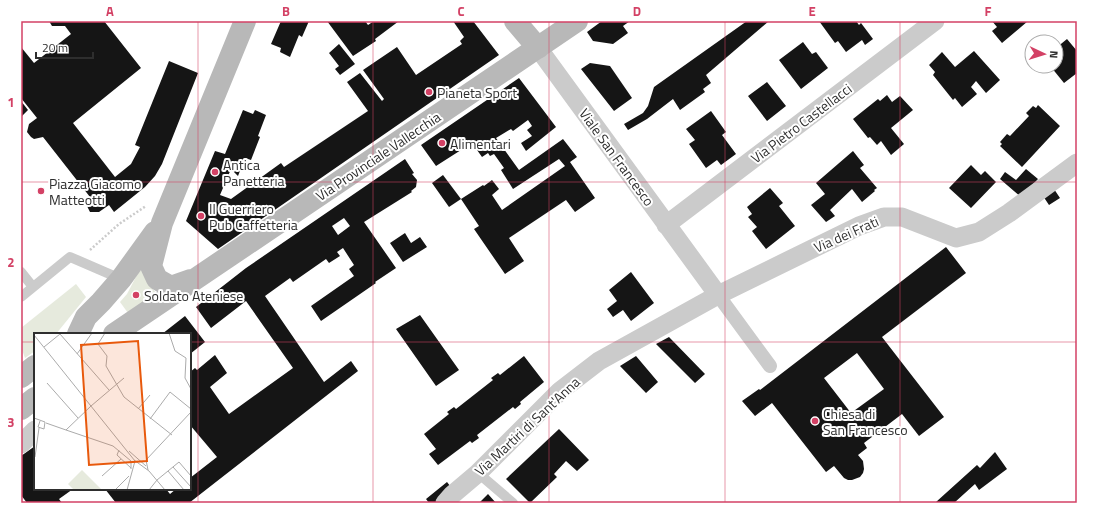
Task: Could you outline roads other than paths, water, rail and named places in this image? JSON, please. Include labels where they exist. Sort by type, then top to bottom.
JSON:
[{"type":"main road","points":[[198,278],[171,287],[157,279],[151,266],[162,223],[245,21]]},
{"type":"main road","name":"Viale San Francesco","points":[[515,21],[538,48]]},
{"type":"main road","name":"Via Provinciale Vallecchia","points":[[198,278],[577,21]]},
{"type":"main road","points":[[78,333],[86,316],[101,302],[121,279],[162,223]]},
{"type":"main road","points":[[101,302],[124,329],[198,278]]},
{"type":"main road","points":[[21,377],[34,367]]},
{"type":"main road","points":[[21,409],[34,399]]},
{"type":"street","name":"Via Pietro Castellacci","points":[[666,225],[935,21]]},
{"type":"street","name":"Viale San Francesco","points":[[538,48],[718,295]]},
{"type":"street","name":"Via dei Frati","points":[[718,295],[859,226],[884,217],[902,217],[956,238],[979,232],[1009,213],[1077,163]]},
{"type":"street","points":[[718,295],[770,366]]},
{"type":"street","name":"Via Martiri di Sant'Anna","points":[[445,503],[452,495],[478,473],[560,391],[599,361],[718,295]]},
{"type":"street","points":[[21,403],[34,387]]},
{"type":"street","points":[[21,444],[34,431]]},
{"type":"lane","points":[[21,298],[70,257],[80,260],[121,279]]},
{"type":"lane","points":[[21,272],[33,287]]},
{"type":"lane","points":[[478,473],[513,503]]},
{"type":"place","name":"Pianeta Sport","points":[[429,92]]},
{"type":"place","name":"Alimentari","points":[[442,143]]},
{"type":"place","name":"Antica Panetteria","points":[[215,172]]},
{"type":"place","name":"Piazza Giacomo Matteotti","points":[[41,191]]},
{"type":"place","name":"Il Guerriero Pub Caffetteria","points":[[201,216]]},
{"type":"place","name":"Soldato Ateniese","points":[[136,295]]},
{"type":"place","name":"Chiesa di San Francesco","points":[[815,421]]}]
